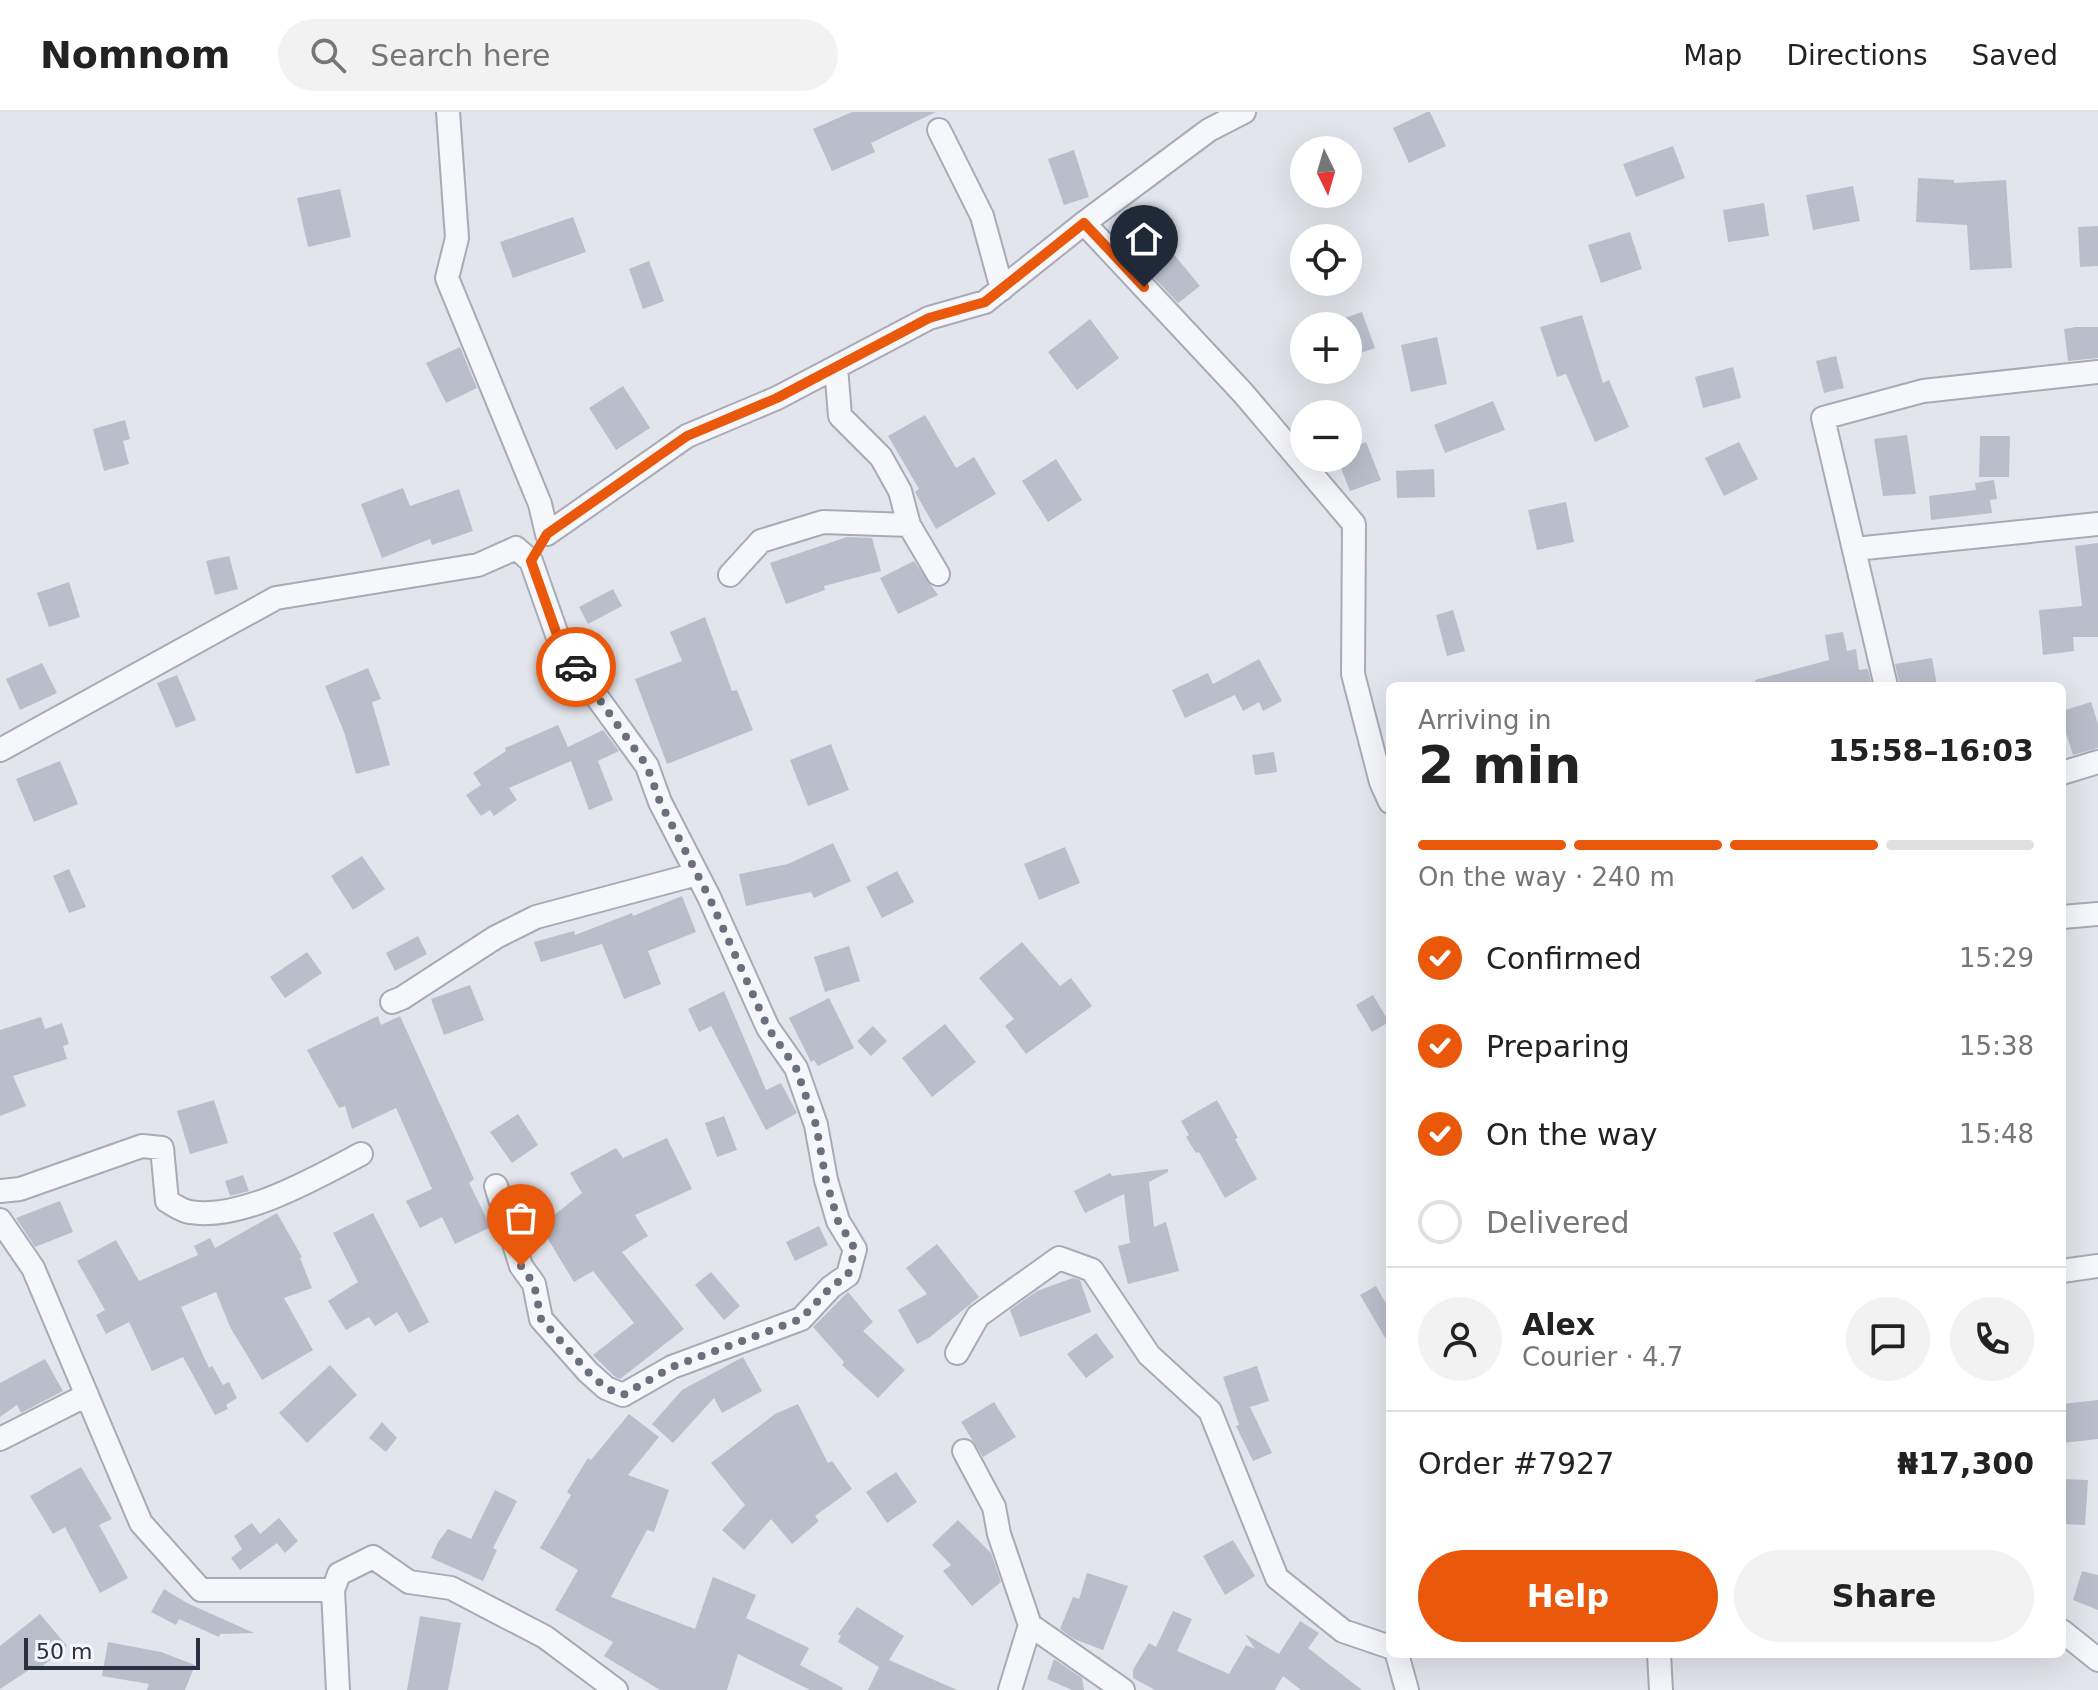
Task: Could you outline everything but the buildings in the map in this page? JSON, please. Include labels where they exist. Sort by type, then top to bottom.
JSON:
[{"type":"street","points":[[448,112],[457,238],[447,278],[540,504],[547,534]]},
{"type":"street","points":[[531,561],[547,534],[687,436],[777,398],[929,318],[985,302],[1209,130],[1244,112]]},
{"type":"street","points":[[939,130],[982,216],[1002,289]]},
{"type":"street","points":[[1084,223],[1243,393],[1354,524],[1353,674],[1386,793]]},
{"type":"street","points":[[836,367],[840,416],[881,457],[900,491],[909,525],[938,574]]},
{"type":"street","points":[[1885,682],[1823,418],[1923,391],[2098,372]]},
{"type":"street","points":[[730,575],[750,557],[761,541],[823,522],[909,525]]},
{"type":"street","points":[[1855,549],[2098,524]]},
{"type":"street","points":[[0,750],[276,598],[478,565],[516,548],[531,561],[562,649],[647,766],[660,802],[768,1028],[796,1068],[816,1125],[826,1180],[838,1221],[855,1249],[848,1275],[831,1287],[801,1319],[672,1367],[623,1395],[606,1388],[597,1380],[541,1319],[534,1284],[521,1266],[496,1186]]},
{"type":"street","points":[[2066,772],[2098,762]]},
{"type":"street","points":[[392,1002],[496,937],[536,917],[697,874]]},
{"type":"street","points":[[2066,917],[2098,914]]},
{"type":"street","points":[[0,1191],[20,1189],[142,1146],[162,1148],[167,1201],[187,1212],[217,1214],[265,1201],[361,1154]]},
{"type":"street","points":[[0,1220],[33,1268],[141,1523],[201,1590],[333,1590]]},
{"type":"street","points":[[957,1353],[978,1316],[1059,1258],[1092,1270],[1149,1355],[1210,1411],[1277,1578],[1343,1631],[1386,1646]]},
{"type":"street","points":[[2066,1270],[2098,1266]]},
{"type":"street","points":[[0,1439],[87,1395]]},
{"type":"street","points":[[964,1451],[994,1507],[999,1534],[1030,1625],[1010,1690]]},
{"type":"street","points":[[338,1690],[333,1590],[339,1574],[373,1557],[409,1582],[451,1588],[545,1637],[616,1690]]},
{"type":"street","points":[[1030,1625],[1123,1690]]},
{"type":"street","points":[[2066,1634],[2098,1660]]},
{"type":"street","points":[[1398,1658],[1407,1690]]},
{"type":"street","points":[[1659,1658],[1661,1690]]},
{"type":"way so far","points":[[521,1266],[534,1284],[541,1319],[588,1372],[606,1388],[623,1395],[672,1367],[801,1319],[831,1287],[848,1275],[855,1249],[838,1221],[826,1180],[816,1125],[796,1068],[768,1028],[709,897],[660,802],[647,766],[576,667]]},
{"type":"route","points":[[576,667],[562,649],[531,561],[547,534],[687,436],[777,398],[929,318],[985,302],[1084,223],[1144,287]]}]
